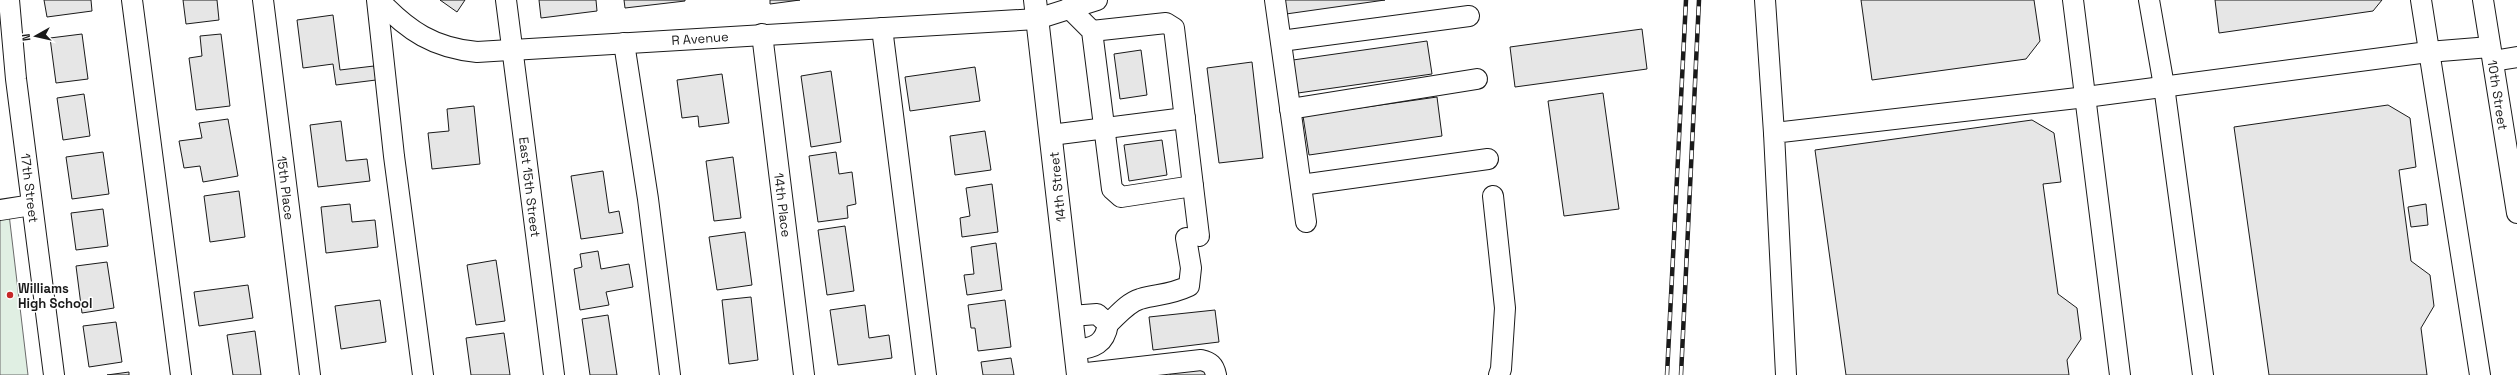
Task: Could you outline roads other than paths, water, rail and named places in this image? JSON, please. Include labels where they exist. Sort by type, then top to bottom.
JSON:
[{"type":"main road","name":"14th Street","points":[[1036,10],[1078,374]]},
{"type":"street","name":"17th Street","points":[[8,0],[8,81],[32,205],[54,375]]},
{"type":"street","points":[[132,0],[182,375]]},
{"type":"street","name":"15th Place","points":[[263,0],[310,375]]},
{"type":"street","points":[[378,0],[394,156],[423,375]]},
{"type":"street","name":"R Avenue","points":[[378,0],[396,18],[423,37],[452,50],[477,52],[882,28],[1036,10],[1069,8],[1097,0]]},
{"type":"street","name":"East 15th Street","points":[[506,0],[554,375]]},
{"type":"street","points":[[1275,0],[1306,222]]},
{"type":"street","points":[[1765,0],[1774,133],[1786,375]]},
{"type":"street","points":[[2072,0],[2086,97],[2120,375]]},
{"type":"street","points":[[2149,0],[2164,86],[2203,375]]},
{"type":"street","points":[[2421,0],[2480,375]]},
{"type":"street","name":"10th Street","points":[[2483,0],[2517,213]]},
{"type":"street","points":[[1069,8],[1092,31],[1112,189],[1121,197],[1193,186]]},
{"type":"street","points":[[1281,41],[1469,16]]},
{"type":"street","points":[[1075,350],[1092,348],[1101,342],[1106,335],[1108,324],[1126,307],[1140,299],[1173,294],[1189,286],[1193,237],[1193,186],[1174,28],[1166,22],[1092,31]]},
{"type":"street","points":[[882,28],[926,375]]},
{"type":"street","name":"14th Place","points":[[762,34],[804,375]]},
{"type":"street","points":[[624,43],[648,199],[670,375]]},
{"type":"street","points":[[1774,133],[2086,97],[2428,52],[2492,54],[2517,57]]},
{"type":"street","points":[[1290,109],[1477,79]]},
{"type":"street","points":[[1051,135],[1104,130],[1185,118]]},
{"type":"street","points":[[1301,185],[1488,159]]},
{"type":"street","points":[[1494,196],[1505,308],[1502,369],[1499,375]]},
{"type":"street","points":[[0,210],[32,205]]},
{"type":"street","points":[[1071,316],[1097,314],[1108,324]]},
{"type":"street","points":[[1078,374],[1201,360],[1209,362],[1214,367],[1216,375]]},
{"type":"railway","points":[[1667,375],[1686,0]]},
{"type":"railway","points":[[1681,375],[1699,0]]},
{"type":"place","name":"Williams High School","points":[[10,295]]}]
